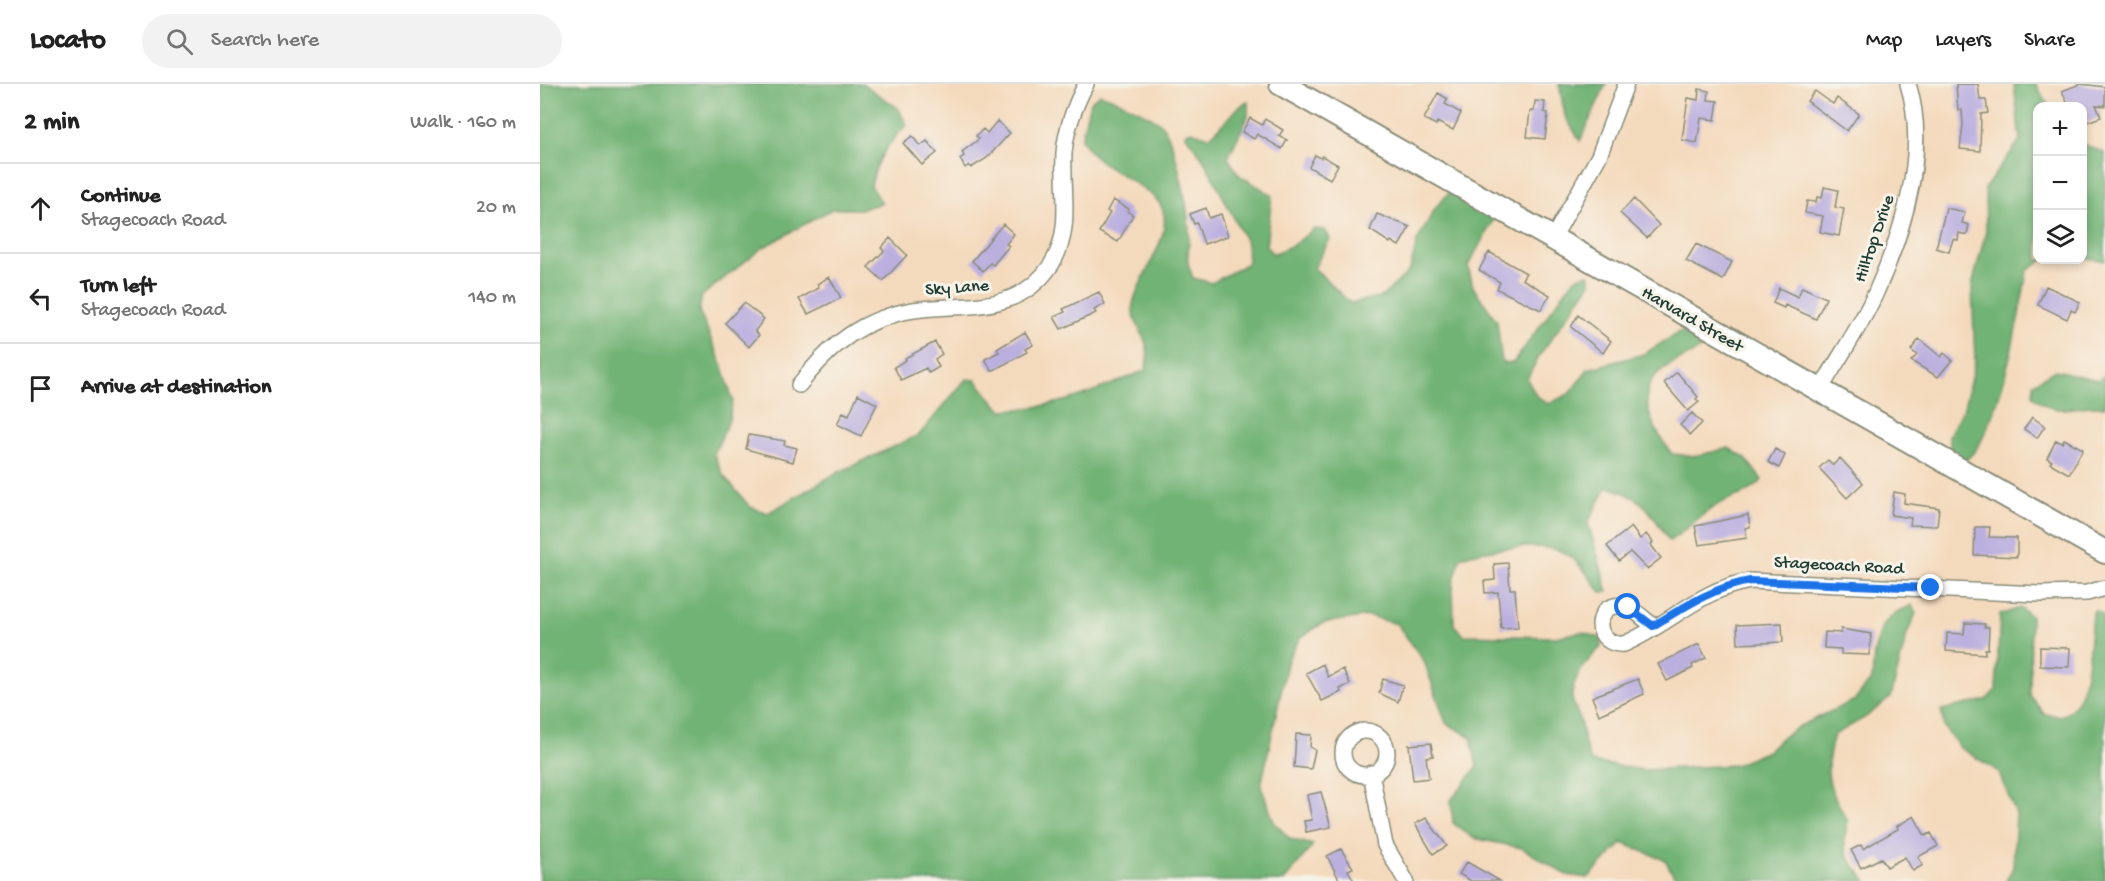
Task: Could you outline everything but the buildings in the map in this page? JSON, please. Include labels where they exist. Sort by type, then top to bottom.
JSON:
[{"type":"main road","name":"Harvard Street","points":[[1281,84],[2105,552]]},
{"type":"street","name":"Sky Lane","points":[[799,385],[824,354],[854,330],[872,322],[911,310],[999,303],[1029,289],[1041,278],[1063,239],[1066,139],[1076,106],[1086,84]]},
{"type":"street","points":[[1553,238],[1599,156],[1626,84]]},
{"type":"street","name":"Hilltop Drive","points":[[1820,390],[1876,292],[1904,214],[1911,183],[1914,150],[1915,117],[1908,84]]},
{"type":"street","name":"Stagecoach Road","points":[[1653,626],[1702,596],[1734,583],[1750,581],[2039,594],[2087,593],[2105,588]]},
{"type":"street","points":[[1371,773],[1385,845],[1406,881]]},
{"type":"green space","points":[[540,84],[863,84],[898,108],[907,125],[884,152],[871,186],[882,203],[861,209],[832,209],[762,248],[702,296],[699,311],[723,367],[733,401],[728,423],[714,454],[723,475],[750,507],[768,513],[835,474],[919,435],[966,379],[976,380],[1001,410],[1022,409],[1076,398],[1146,370],[1147,347],[1135,320],[1133,304],[1162,236],[1163,209],[1146,190],[1105,165],[1081,139],[1090,102],[1100,94],[1158,121],[1167,134],[1177,162],[1185,197],[1189,227],[1188,261],[1193,278],[1212,283],[1248,263],[1247,244],[1204,160],[1185,134],[1191,131],[1209,137],[1238,108],[1248,102],[1248,116],[1228,158],[1239,175],[1272,195],[1266,246],[1273,254],[1293,245],[1314,229],[1325,230],[1330,239],[1314,268],[1350,303],[1383,296],[1410,270],[1417,241],[1436,207],[1451,190],[1496,215],[1468,266],[1473,287],[1497,321],[1502,363],[1513,363],[1575,278],[1589,274],[1591,283],[1539,356],[1527,379],[1536,395],[1548,404],[1569,394],[1588,369],[1644,354],[1681,331],[1697,338],[1703,347],[1663,369],[1651,382],[1647,393],[1647,403],[1654,426],[1672,454],[1695,456],[1729,448],[1746,459],[1762,480],[1747,492],[1711,509],[1669,541],[1645,506],[1630,495],[1607,487],[1588,523],[1608,592],[1601,592],[1569,555],[1553,549],[1527,547],[1471,554],[1461,557],[1453,583],[1454,625],[1464,635],[1555,637],[1581,632],[1601,638],[1601,647],[1578,675],[1572,695],[1587,752],[1591,762],[1644,770],[1735,765],[1768,751],[1780,739],[1800,726],[1855,700],[1872,679],[1874,653],[1882,626],[1895,613],[1912,605],[1916,613],[1907,634],[1891,697],[1866,717],[1834,735],[1828,760],[1829,780],[1848,821],[1845,848],[1854,866],[1867,881],[1677,881],[1665,860],[1622,843],[1588,878],[1567,875],[1522,848],[1473,838],[1453,823],[1451,800],[1477,767],[1471,737],[1446,723],[1424,661],[1397,624],[1369,616],[1323,623],[1300,638],[1288,659],[1261,786],[1274,822],[1290,839],[1313,845],[1284,881],[540,881]]},
{"type":"green space","points":[[1559,84],[1606,84],[1580,141],[1565,116]]},
{"type":"green space","points":[[2014,84],[2036,84],[2046,102],[2033,102],[2033,264],[2037,264],[2027,271],[2013,344],[1997,403],[1976,449],[1964,461],[1951,452],[1949,436],[1964,407],[1975,362],[1972,286],[1986,231],[1985,188],[2020,140]]},
{"type":"green space","points":[[2087,146],[2105,153],[2105,261],[2087,259]]},
{"type":"green space","points":[[2055,370],[2098,380],[2105,375],[2105,407],[2084,406],[2060,409],[2043,404],[2033,396],[2034,383]]},
{"type":"green space","points":[[2020,608],[2031,616],[2030,695],[2044,714],[2056,716],[2063,715],[2072,709],[2078,698],[2089,654],[2092,613],[2095,610],[2102,614],[2105,639],[2105,881],[2006,881],[2013,867],[2016,814],[1998,771],[1960,748],[1944,727],[1941,710],[1986,700],[1996,690],[2000,615]]},
{"type":"route","points":[[1628,607],[1653,626],[1702,596],[1734,583],[1766,580],[1931,588]]}]
